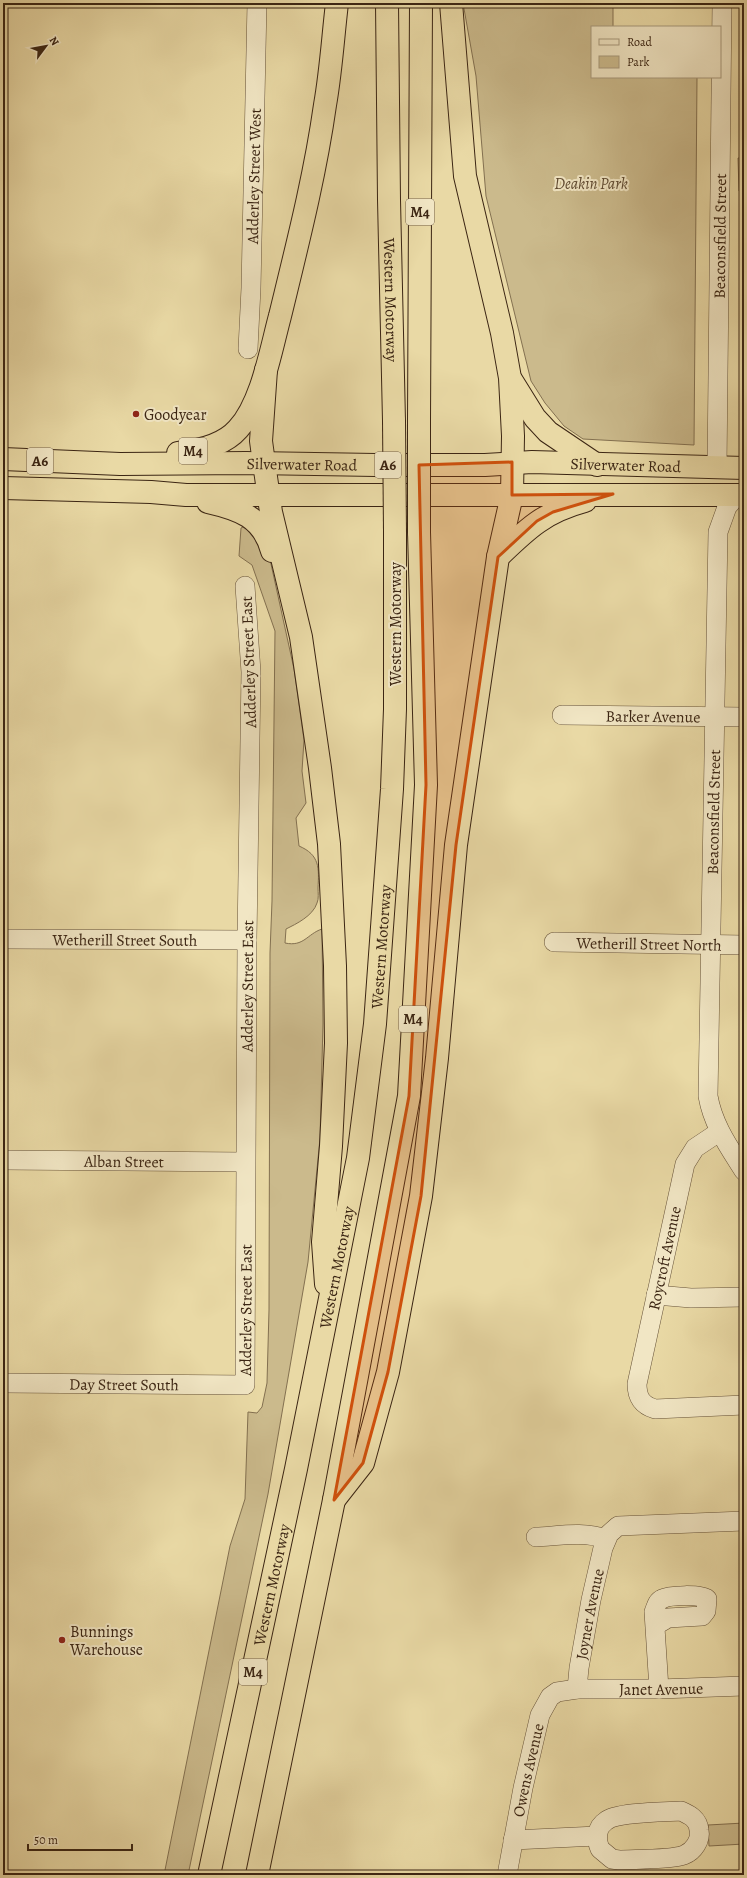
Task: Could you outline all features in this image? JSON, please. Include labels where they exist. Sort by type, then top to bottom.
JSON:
[{"type":"highway","name":"M4","points":[[77,463],[182,453],[206,448],[221,441],[238,429],[243,422],[255,399],[266,370],[299,238],[325,106],[337,3]]},
{"type":"highway","name":"Western Motorway","points":[[209,1875],[329,1310],[358,1158],[375,1024],[392,789],[395,709],[394,422],[389,200],[387,3]]},
{"type":"highway","name":"Western Motorway","points":[[257,1875],[334,1500],[409,1096],[426,785],[419,532],[421,3]]},
{"type":"highway","points":[[334,1500],[364,1463],[388,1372],[421,1196],[437,1058],[456,845],[498,557],[512,495],[513,436],[510,378],[502,333],[465,176],[451,3]]},
{"type":"highway","name":"M4","points":[[264,463],[261,441],[266,370]]},
{"type":"highway","points":[[510,378],[534,418],[548,432],[597,465]]},
{"type":"highway","name":"Silverwater Road","points":[[3,459],[120,464],[264,463],[485,465],[512,462],[744,468]]},
{"type":"highway","points":[[264,463],[268,494],[301,637],[320,768],[329,844],[335,966],[336,1043],[331,1146],[323,1242],[329,1310]]},
{"type":"highway","name":"Silverwater Road","points":[[3,488],[151,492],[186,495],[740,495]]},
{"type":"highway","points":[[151,492],[195,499],[237,510],[251,517],[267,537],[291,628],[320,768]]},
{"type":"highway","points":[[498,557],[525,532],[549,514],[572,504],[613,494]]},
{"type":"street","name":"Adderley Street West","points":[[248,349],[251,288],[257,3]]},
{"type":"street","name":"Beaconsfield Street","points":[[717,468],[722,3]]},
{"type":"street","name":"Beaconsfield Street","points":[[740,495],[727,507],[718,532],[708,1096],[710,1110],[719,1132],[744,1171]]},
{"type":"street","name":"Adderley Street East","points":[[245,586],[251,672],[245,1162],[245,1385]]},
{"type":"street","name":"Barker Avenue","points":[[562,715],[744,717]]},
{"type":"street","name":"Wetherill Street South","points":[[3,939],[247,940]]},
{"type":"street","name":"Wetherill Street North","points":[[554,942],[744,945]]},
{"type":"street","name":"Roycroft Avenue","points":[[719,1132],[695,1148],[685,1164],[637,1384],[637,1392],[639,1398],[647,1406],[655,1409],[744,1405]]},
{"type":"street","name":"Alban Street","points":[[3,1160],[245,1162]]},
{"type":"street","points":[[656,1295],[691,1298],[744,1297]]},
{"type":"street","name":"Day Street South","points":[[3,1383],[245,1385]]},
{"type":"street","points":[[536,1537],[584,1534],[594,1535],[606,1539],[618,1526],[744,1521]]},
{"type":"street","name":"Joyner Avenue","points":[[577,1689],[579,1668],[592,1600],[606,1539]]},
{"type":"street","points":[[656,1625],[659,1689]]},
{"type":"street","name":"Janet Avenue","points":[[577,1689],[659,1689],[744,1686]]},
{"type":"street","name":"Owens Avenue","points":[[507,1875],[540,1715],[550,1697],[558,1692],[577,1689]]},
{"type":"street","points":[[681,1811],[690,1814],[695,1820],[699,1827],[700,1837],[697,1844],[684,1855],[674,1857],[619,1860],[612,1859],[600,1849],[597,1836],[602,1824],[612,1818],[681,1811]]},
{"type":"street","points":[[513,1840],[597,1836]]},
{"type":"highlighted area","points":[[512,462],[512,495],[613,494],[553,512],[537,521],[498,557],[456,845],[421,1196],[388,1372],[363,1463],[334,1500],[409,1096],[426,785],[419,465]]},
{"type":"green space","name":"Deakin Park","points":[[463,3],[613,3],[613,26],[591,26],[591,78],[697,78],[694,445],[583,439],[564,426],[545,403],[531,381],[486,196],[476,76]]},
{"type":"green space","points":[[738,158],[744,158],[744,191],[739,191]]},
{"type":"green space","points":[[249,524],[265,547],[271,564],[294,669],[304,740],[302,771],[306,803],[296,818],[299,846],[311,854],[317,863],[318,901],[315,908],[308,916],[286,929],[285,943],[291,944],[301,942],[322,929],[323,1023],[320,1138],[308,1262],[268,1494],[188,1875],[164,1875],[230,1546],[245,1499],[248,1412],[257,1413],[262,1407],[267,1383],[269,1310],[270,953],[275,631],[252,565],[239,556],[241,528]]},
{"type":"green space","points":[[744,1823],[744,1844],[709,1846],[708,1825]]},
{"type":"place","name":"Goodyear","points":[[136,414]]},
{"type":"place","name":"Bunnings Warehouse","points":[[62,1640]]}]
